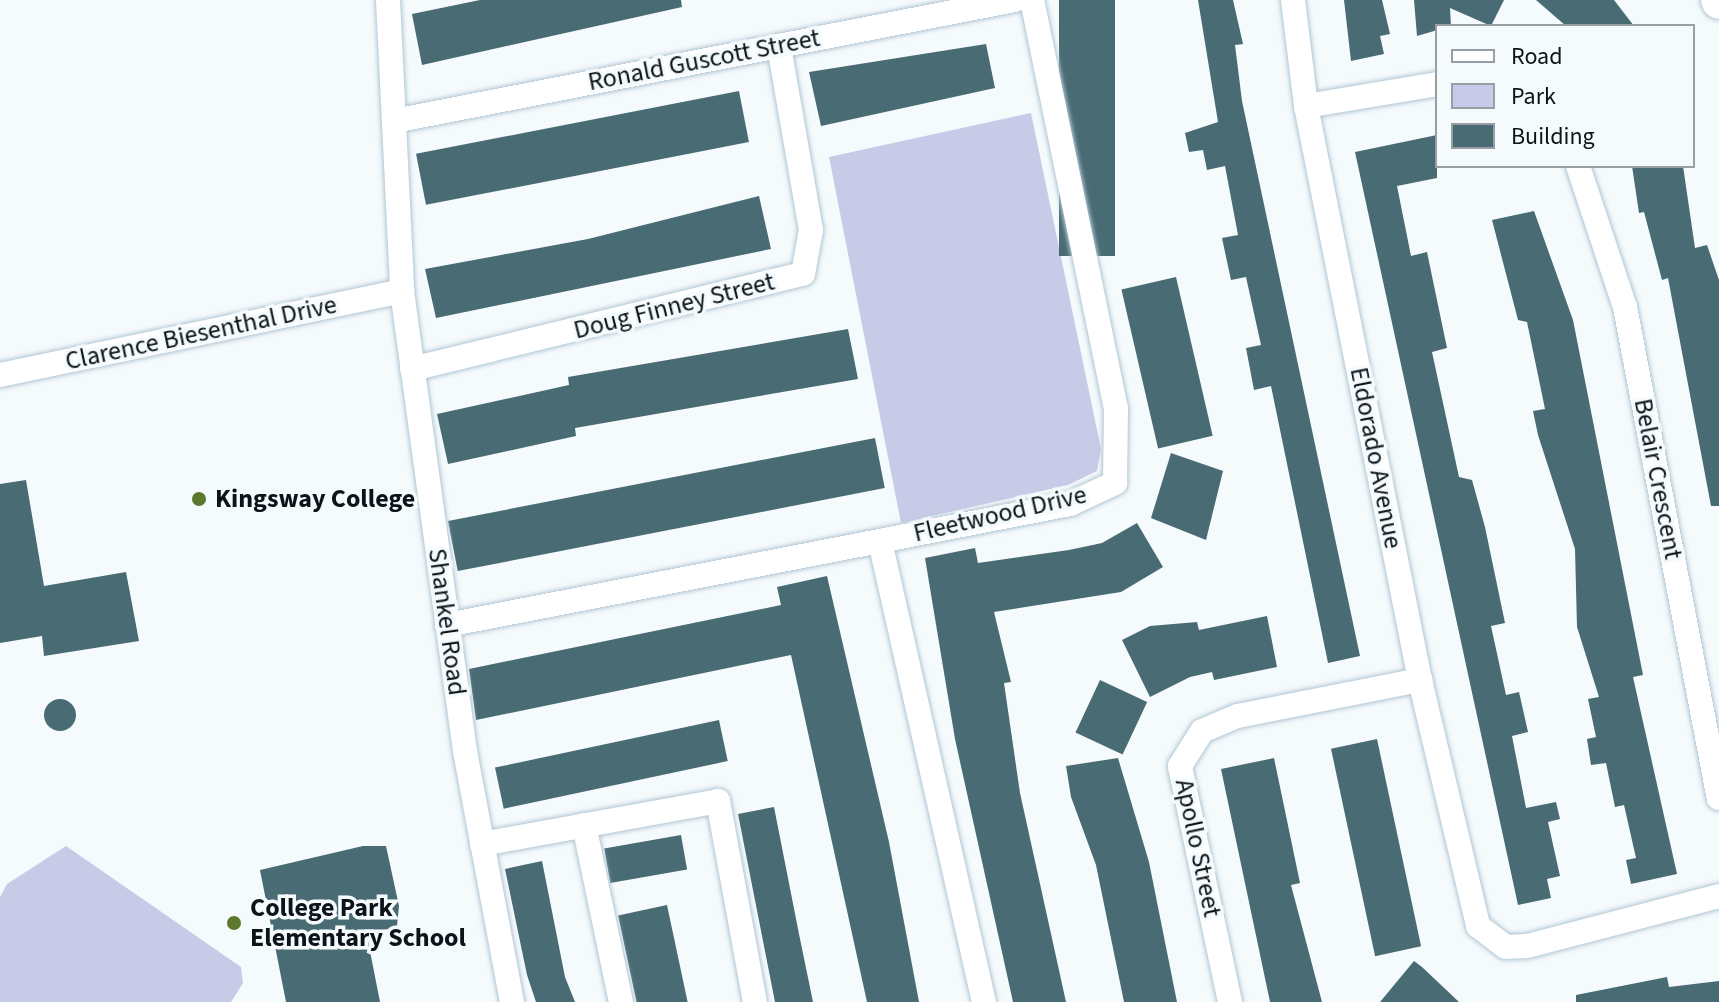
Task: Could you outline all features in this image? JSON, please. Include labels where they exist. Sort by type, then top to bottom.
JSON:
[{"type":"street","name":"Shankel Road","points":[[388,0],[402,291],[447,625],[482,844],[512,1002]]},
{"type":"street","name":"Ronald Guscott Street","points":[[394,121],[1015,0]]},
{"type":"street","name":"Fleetwood Drive","points":[[447,625],[1070,504],[1115,483],[1116,409],[1032,0]]},
{"type":"street","name":"Eldorado Avenue","points":[[1293,0],[1306,106],[1420,680],[1473,914],[1487,936],[1527,946],[1719,896]]},
{"type":"street","name":"Doug Finney Street","points":[[412,369],[803,274],[811,230],[779,46]]},
{"type":"street","points":[[1306,106],[1435,84]]},
{"type":"street","name":"Belair Crescent","points":[[1579,168],[1625,307],[1719,798]]},
{"type":"street","name":"Clarence Biesenthal Drive","points":[[0,375],[402,291]]},
{"type":"street","points":[[880,541],[984,1002]]},
{"type":"street","name":"Apollo Street","points":[[1230,1002],[1180,766],[1202,731],[1238,716],[1420,680]]},
{"type":"street","points":[[482,844],[718,801],[755,1002]]},
{"type":"street","points":[[584,825],[621,1002]]},
{"type":"green space","points":[[1031,113],[1101,449],[1097,471],[1068,485],[901,523],[829,157]]},
{"type":"green space","points":[[66,846],[241,967],[243,983],[231,1002],[0,1002],[0,897],[7,884]]},
{"type":"building","points":[[480,0],[681,0],[682,7],[422,65],[412,14]]},
{"type":"building","points":[[1059,0],[1115,0],[1115,256],[1059,256]]},
{"type":"building","points":[[1198,0],[1233,0],[1243,44],[1235,45],[1242,101],[1360,656],[1328,663],[1271,386],[1254,390],[1246,348],[1261,345],[1246,277],[1231,280],[1222,238],[1238,235],[1225,166],[1207,170],[1203,150],[1189,152],[1185,133],[1218,122]]},
{"type":"building","points":[[1344,0],[1382,0],[1390,34],[1380,36],[1384,54],[1351,61]]},
{"type":"building","points":[[1414,0],[1504,0],[1492,24],[1450,8],[1451,24],[1435,24],[1435,31],[1417,36]]},
{"type":"building","points":[[1536,0],[1614,0],[1632,24],[1564,24]]},
{"type":"building","points":[[986,44],[995,88],[821,126],[809,72]]},
{"type":"building","points":[[739,91],[749,142],[426,205],[416,154]]},
{"type":"building","points":[[1435,135],[1437,178],[1397,186],[1411,256],[1427,252],[1447,348],[1432,352],[1459,477],[1472,480],[1485,527],[1505,623],[1491,626],[1506,695],[1519,692],[1528,732],[1512,736],[1526,808],[1556,802],[1560,819],[1548,822],[1560,876],[1547,879],[1551,898],[1518,905],[1355,152]]},
{"type":"building","points":[[1632,168],[1683,168],[1695,248],[1707,245],[1719,280],[1719,506],[1711,506],[1668,278],[1662,280],[1644,212],[1639,213]]},
{"type":"building","points":[[759,196],[771,249],[436,318],[425,269],[588,239]]},
{"type":"building","points":[[1534,211],[1573,320],[1643,675],[1633,677],[1677,874],[1631,884],[1626,860],[1636,858],[1624,805],[1615,807],[1606,763],[1591,765],[1587,739],[1596,737],[1588,699],[1599,697],[1577,627],[1575,549],[1538,435],[1533,411],[1545,409],[1527,322],[1518,320],[1492,220]]},
{"type":"building","points":[[1176,277],[1213,436],[1158,448],[1121,290]]},
{"type":"building","points":[[848,329],[858,379],[575,428],[576,436],[448,464],[437,414],[569,385],[568,377]]},
{"type":"building","points":[[875,438],[885,488],[458,571],[448,521]]},
{"type":"building","points":[[1171,453],[1223,471],[1206,540],[1151,518]]},
{"type":"building","points":[[26,480],[44,586],[126,572],[139,641],[44,656],[42,636],[0,643],[0,484]]},
{"type":"building","points":[[1137,523],[1163,567],[1121,592],[994,612],[1011,682],[1004,683],[1020,793],[1066,1002],[1013,1002],[955,739],[925,558],[975,548],[978,563],[1069,550],[1102,543]]},
{"type":"building","points":[[827,576],[889,842],[919,1002],[867,1002],[791,655],[476,720],[469,669],[781,605],[777,587]]},
{"type":"building","points":[[1267,616],[1277,667],[1214,680],[1212,672],[1190,677],[1150,697],[1122,640],[1150,626],[1197,622],[1199,630]]},
{"type":"building","points":[[1100,680],[1147,702],[1123,755],[1075,733]]},
{"type":"building","points":[[60,699],[72,703],[76,715],[72,727],[60,731],[48,727],[44,715],[48,703]]},
{"type":"building","points":[[719,720],[728,761],[504,809],[495,768]]},
{"type":"building","points":[[1377,739],[1421,946],[1375,956],[1331,749]]},
{"type":"building","points":[[1118,758],[1149,862],[1177,1002],[1124,1002],[1096,865],[1071,797],[1066,766]]},
{"type":"building","points":[[1274,758],[1300,883],[1291,885],[1322,1002],[1270,1002],[1221,769]]},
{"type":"building","points":[[774,807],[813,1002],[775,1002],[738,814]]},
{"type":"building","points":[[681,835],[687,869],[610,883],[604,849]]},
{"type":"building","points":[[363,846],[386,846],[399,906],[397,926],[367,936],[380,1002],[286,1002],[260,870]]},
{"type":"building","points":[[542,861],[565,977],[575,1002],[536,1002],[527,975],[505,869]]},
{"type":"building","points":[[667,905],[688,1002],[637,1002],[618,915]]},
{"type":"building","points":[[1414,961],[1422,967],[1459,1002],[1380,1002]]},
{"type":"building","points":[[1667,977],[1669,987],[1719,981],[1719,1002],[1576,1002],[1576,995]]},
{"type":"place","name":"Kingsway College","points":[[199,499]]},
{"type":"place","name":"College Park Elementary School","points":[[234,923]]}]
